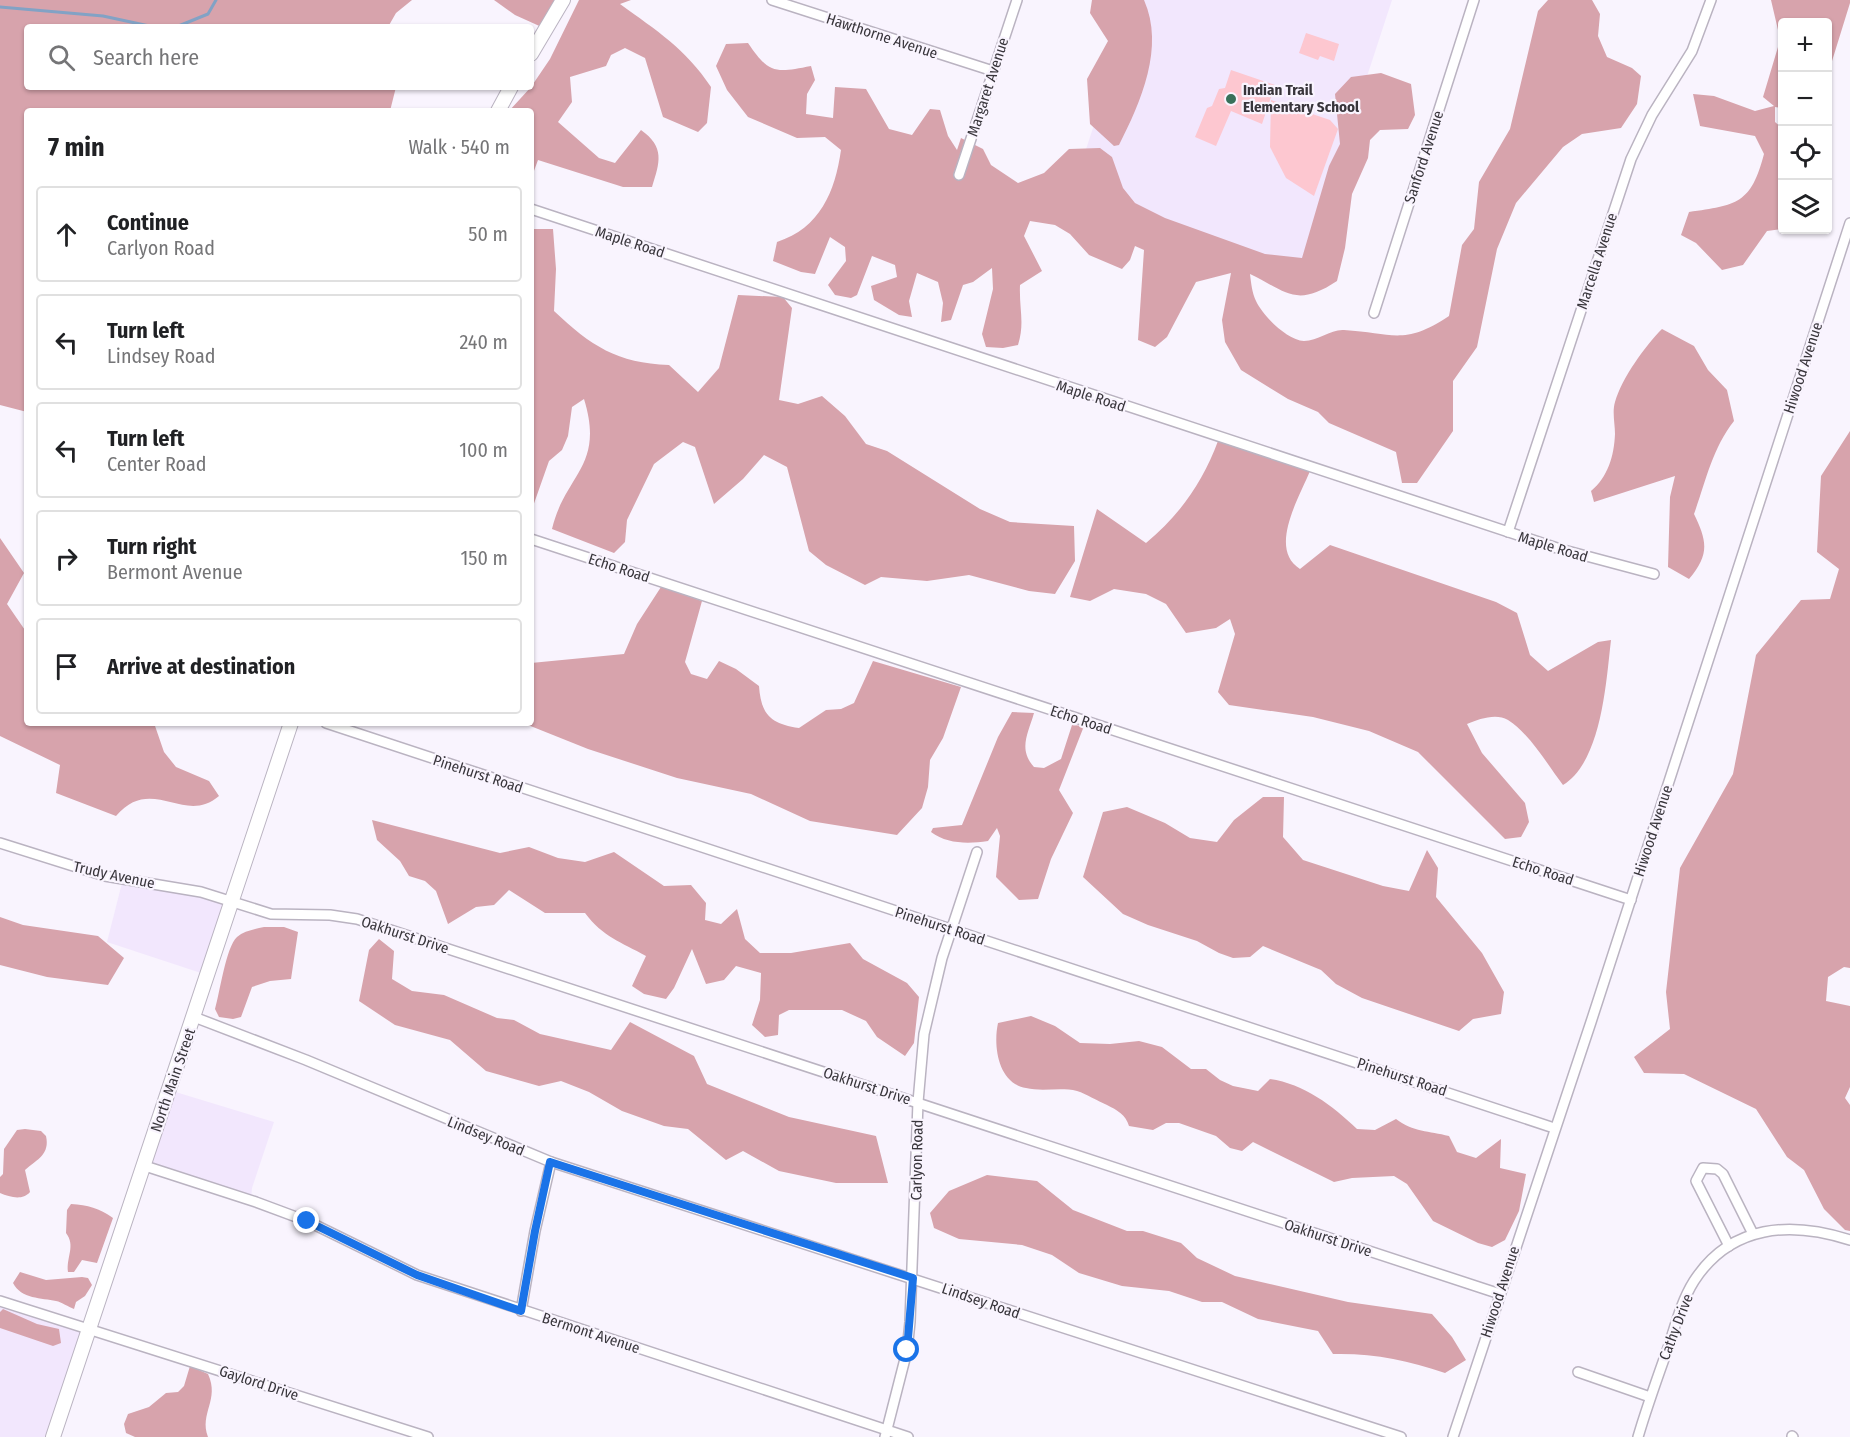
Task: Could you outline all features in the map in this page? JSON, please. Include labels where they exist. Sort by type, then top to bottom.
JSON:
[{"type":"main road","points":[[534,49],[563,0]]},
{"type":"main road","points":[[500,108],[509,90]]},
{"type":"main road","name":"North Main Street","points":[[53,1437],[290,726]]},
{"type":"street","name":"Hawthorne Avenue","points":[[772,0],[993,71]]},
{"type":"street","name":"Margaret Avenue","points":[[959,175],[1017,0]]},
{"type":"street","name":"Sanford Avenue","points":[[1374,313],[1474,0]]},
{"type":"street","name":"Marcella Avenue","points":[[1508,532],[1630,159],[1652,115],[1692,51],[1711,0]]},
{"type":"street","name":"Maple Road","points":[[534,210],[1508,532],[1623,568],[1654,574]]},
{"type":"street","name":"Hiwood Avenue","points":[[1453,1437],[1850,223]]},
{"type":"street","name":"Echo Road","points":[[534,540],[1630,900]]},
{"type":"street","name":"Pinehurst Road","points":[[335,726],[1554,1128]]},
{"type":"street","name":"Trudy Avenue","points":[[0,843],[105,876],[181,887],[230,901]]},
{"type":"street","name":"Carlyon Road","points":[[886,1434],[907,1350],[913,1278],[918,1102],[928,1007],[977,852]]},
{"type":"street","name":"Oakhurst Drive","points":[[230,901],[271,915],[330,915],[357,919],[1500,1294]]},
{"type":"street","name":"Lindsey Road","points":[[194,1017],[306,1060],[550,1162],[1401,1437]]},
{"type":"street","points":[[521,1311],[550,1162]]},
{"type":"street","name":"Bermont Avenue","points":[[144,1166],[307,1221],[417,1275],[886,1434],[908,1437]]},
{"type":"street","points":[[1729,1246],[1696,1181],[1703,1168],[1717,1169],[1723,1174],[1753,1234]]},
{"type":"street","name":"Cathy Drive","points":[[1638,1437],[1686,1297],[1704,1268],[1729,1246],[1753,1234],[1801,1229],[1850,1240]]},
{"type":"street","name":"Gaylord Drive","points":[[0,1301],[428,1437]]},
{"type":"street","points":[[1578,1372],[1650,1397]]},
{"type":"shaded area","points":[[0,0],[412,0],[396,13],[390,24],[24,24],[24,90],[395,90],[391,108],[24,108],[24,411],[0,405]]},
{"type":"shaded area","points":[[494,0],[563,0],[546,29],[515,15]]},
{"type":"shaded area","points":[[579,0],[631,0],[620,4],[681,51],[711,87],[707,123],[698,132],[663,117],[645,58],[625,48],[611,55],[606,66],[570,77],[572,102],[558,122],[599,158],[615,163],[641,130],[649,136],[657,149],[657,170],[652,187],[623,187],[538,160],[534,171],[534,108],[512,108],[528,90],[534,90],[534,83],[550,59]]},
{"type":"shaded area","points":[[1092,0],[1144,0],[1150,18],[1152,36],[1148,74],[1135,111],[1119,145],[1114,146],[1090,124],[1087,79],[1108,41],[1090,13]]},
{"type":"shaded area","name":"Indian Trail Elementary School","points":[[1135,0],[1392,0],[1302,275],[1070,198]]},
{"type":"shaded area","points":[[1548,0],[1592,0],[1600,14],[1598,36],[1607,57],[1632,68],[1641,76],[1637,104],[1621,128],[1582,134],[1563,147],[1516,203],[1497,249],[1477,347],[1453,381],[1453,431],[1417,483],[1402,483],[1396,452],[1329,423],[1318,412],[1288,399],[1241,370],[1225,342],[1222,320],[1231,273],[1196,282],[1167,337],[1155,347],[1138,340],[1144,250],[1135,246],[1130,260],[1122,269],[1089,255],[1070,234],[1055,225],[1030,221],[1024,236],[1042,271],[1020,285],[1021,323],[1018,345],[1003,348],[986,347],[982,334],[993,289],[992,268],[973,282],[963,285],[951,320],[941,322],[943,303],[938,282],[917,273],[909,301],[912,317],[899,315],[874,300],[871,286],[897,277],[895,265],[872,256],[857,295],[851,298],[835,295],[828,285],[846,261],[845,247],[830,237],[815,274],[801,272],[773,261],[777,242],[804,228],[823,207],[835,180],[841,150],[825,137],[797,138],[748,117],[727,90],[716,66],[726,44],[748,43],[762,61],[774,69],[789,70],[811,66],[815,80],[807,94],[806,114],[833,118],[835,87],[866,89],[889,129],[912,135],[930,109],[940,110],[948,136],[957,150],[961,138],[983,149],[991,165],[1018,183],[1044,173],[1069,149],[1100,148],[1112,157],[1123,188],[1135,203],[1165,218],[1265,254],[1302,258],[1329,166],[1340,144],[1335,94],[1351,77],[1381,73],[1411,84],[1415,115],[1408,129],[1380,130],[1370,140],[1368,158],[1352,194],[1345,248],[1337,281],[1311,294],[1301,295],[1283,291],[1250,274],[1259,307],[1276,326],[1297,340],[1314,339],[1339,330],[1398,335],[1420,331],[1449,316],[1462,245],[1474,229],[1479,182],[1510,129],[1538,11]]},
{"type":"shaded area","points":[[1771,0],[1850,0],[1832,61],[1832,18],[1778,18],[1778,30]]},
{"type":"shaded area","points":[[1306,33],[1339,44],[1334,61],[1320,56],[1318,60],[1299,53]]},
{"type":"shaded area","points":[[1778,47],[1778,107],[1775,107],[1775,122],[1778,125],[1778,230],[1767,231],[1743,265],[1722,270],[1696,243],[1681,235],[1689,212],[1719,207],[1740,199],[1754,183],[1764,154],[1755,136],[1700,126],[1693,94],[1714,96],[1755,111],[1774,106],[1763,97]]},
{"type":"shaded area","points":[[1231,70],[1275,85],[1262,124],[1231,111],[1216,146],[1195,137],[1207,108],[1212,106],[1219,89],[1225,88]]},
{"type":"shaded area","points":[[1271,100],[1330,120],[1338,129],[1314,196],[1286,178],[1270,147]]},
{"type":"shaded area","points":[[534,229],[553,229],[556,269],[554,311],[580,334],[606,350],[634,361],[669,365],[698,392],[719,368],[738,295],[783,297],[792,308],[779,400],[798,404],[822,396],[845,416],[866,444],[887,451],[980,509],[1010,522],[1074,526],[1075,561],[1055,594],[1029,591],[969,575],[927,581],[881,577],[865,585],[826,565],[809,551],[787,467],[764,455],[743,479],[714,504],[695,447],[683,442],[654,464],[627,520],[625,542],[614,553],[552,529],[565,495],[587,456],[590,440],[584,399],[572,407],[568,436],[562,450],[549,461],[534,504]]},
{"type":"shaded area","points":[[1662,329],[1694,346],[1708,370],[1727,390],[1734,421],[1715,454],[1694,514],[1702,532],[1704,547],[1700,562],[1689,579],[1668,567],[1670,497],[1675,476],[1594,502],[1591,491],[1606,473],[1611,458],[1615,434],[1614,406],[1618,393],[1648,344]]},
{"type":"shaded area","points":[[1850,431],[1850,968],[1844,967],[1828,977],[1826,1001],[1850,1006],[1850,1087],[1845,1098],[1850,1105],[1850,1231],[1845,1230],[1824,1209],[1804,1170],[1787,1157],[1756,1109],[1684,1074],[1644,1073],[1634,1057],[1670,1029],[1666,992],[1680,868],[1733,774],[1756,655],[1801,600],[1830,599],[1839,569],[1817,552],[1821,476]]},
{"type":"shaded area","points":[[1218,441],[1310,471],[1294,509],[1286,536],[1291,560],[1300,569],[1330,545],[1496,602],[1517,613],[1530,655],[1548,671],[1598,642],[1611,640],[1604,698],[1594,740],[1576,774],[1563,785],[1531,741],[1508,720],[1493,717],[1467,724],[1482,753],[1525,803],[1529,822],[1521,837],[1505,839],[1418,752],[1369,731],[1313,717],[1229,705],[1218,692],[1235,634],[1230,619],[1216,628],[1186,633],[1166,604],[1146,594],[1114,589],[1090,601],[1070,597],[1097,509],[1146,543],[1158,533],[1189,497]]},
{"type":"shaded area","points":[[0,538],[24,573],[7,604],[24,629],[24,726],[155,726],[164,752],[176,767],[209,781],[219,796],[206,804],[193,806],[142,799],[129,804],[116,816],[56,793],[60,765],[0,736]]},
{"type":"shaded area","points":[[661,587],[702,601],[685,662],[691,674],[707,679],[719,661],[736,669],[759,686],[762,704],[769,716],[781,724],[799,728],[826,710],[841,709],[854,703],[873,661],[961,687],[943,738],[930,760],[928,787],[922,808],[897,835],[810,821],[751,794],[677,778],[588,749],[530,726],[534,726],[534,663],[624,654],[637,624]]},
{"type":"shaded area","points":[[1012,712],[1034,713],[1025,748],[1034,767],[1044,768],[1061,759],[1072,725],[1084,726],[1059,790],[1073,813],[1051,859],[1038,899],[1019,900],[996,877],[1000,836],[997,828],[988,841],[973,843],[951,841],[931,832],[933,828],[962,825],[998,737]]},
{"type":"shaded area","points":[[1263,797],[1284,797],[1283,837],[1303,860],[1383,886],[1409,891],[1427,850],[1438,868],[1436,897],[1482,953],[1504,992],[1501,1014],[1473,1019],[1459,1031],[1362,998],[1336,984],[1321,970],[1263,946],[1250,957],[1233,958],[1197,941],[1123,914],[1083,877],[1103,812],[1127,807],[1165,823],[1190,838],[1217,842],[1234,820]]},
{"type":"shaded area","points":[[372,820],[500,853],[529,847],[558,858],[585,862],[614,852],[664,886],[691,885],[706,903],[705,920],[721,924],[737,909],[745,939],[760,953],[791,953],[850,943],[863,959],[907,983],[919,997],[914,1043],[905,1056],[877,1037],[866,1021],[842,1010],[789,1010],[779,1015],[778,1035],[765,1037],[752,1025],[760,1000],[761,973],[736,966],[724,980],[706,984],[692,949],[674,988],[666,999],[644,994],[632,986],[646,956],[620,943],[599,928],[585,913],[545,913],[509,890],[494,905],[476,907],[448,924],[436,891],[425,881],[409,876],[400,861],[377,840]]},
{"type":"shaded area","points":[[123,879],[230,901],[207,975],[107,942]]},
{"type":"shaded area","points":[[0,917],[23,925],[98,936],[124,958],[108,985],[47,977],[0,965]]},
{"type":"shaded area","points":[[264,927],[284,927],[298,932],[291,979],[270,981],[252,987],[241,1017],[233,1019],[219,1017],[215,1009],[233,942],[243,933]]},
{"type":"shaded area","points":[[379,939],[394,951],[392,979],[412,991],[444,995],[497,1018],[514,1020],[540,1034],[611,1050],[630,1022],[694,1056],[707,1084],[789,1117],[876,1136],[888,1183],[836,1183],[779,1171],[743,1151],[726,1160],[688,1129],[664,1126],[622,1111],[589,1092],[561,1081],[539,1086],[486,1071],[450,1040],[395,1025],[359,1001],[369,950]]},
{"type":"shaded area","points":[[1031,1016],[1055,1026],[1080,1043],[1110,1044],[1139,1041],[1162,1047],[1191,1069],[1206,1069],[1220,1080],[1233,1086],[1258,1091],[1270,1079],[1294,1086],[1317,1097],[1357,1129],[1375,1130],[1396,1119],[1415,1129],[1449,1136],[1457,1152],[1476,1158],[1501,1139],[1500,1168],[1526,1174],[1519,1211],[1505,1240],[1492,1247],[1478,1243],[1433,1221],[1407,1184],[1394,1176],[1352,1178],[1334,1182],[1253,1142],[1242,1151],[1230,1148],[1216,1136],[1179,1123],[1166,1123],[1153,1130],[1129,1126],[1118,1111],[1081,1092],[1065,1089],[1032,1089],[1017,1085],[1009,1079],[1000,1062],[996,1042],[998,1023]]},
{"type":"shaded area","points":[[169,1090],[274,1122],[252,1188],[251,1200],[145,1166]]},
{"type":"shaded area","points":[[17,1130],[41,1131],[46,1136],[47,1142],[42,1156],[25,1170],[30,1192],[23,1197],[12,1197],[0,1193],[4,1149]]},
{"type":"shaded area","points":[[987,1175],[1037,1181],[1073,1210],[1127,1231],[1143,1231],[1181,1243],[1197,1258],[1235,1276],[1348,1302],[1432,1314],[1452,1337],[1466,1360],[1445,1373],[1390,1358],[1333,1354],[1318,1331],[1258,1319],[1222,1302],[1202,1302],[1169,1291],[1122,1286],[1079,1273],[1052,1255],[1022,1245],[959,1239],[934,1228],[930,1213],[949,1191]]},
{"type":"shaded area","points":[[71,1204],[93,1208],[113,1218],[97,1263],[82,1260],[74,1272],[68,1272],[70,1242],[66,1233],[67,1210]]},
{"type":"shaded area","points":[[20,1272],[46,1280],[88,1278],[92,1285],[85,1296],[76,1302],[74,1309],[21,1292],[13,1283]]},
{"type":"shaded area","points":[[0,1301],[90,1328],[53,1437],[0,1437]]},
{"type":"shaded area","points":[[3,1309],[37,1324],[59,1329],[61,1343],[53,1346],[0,1328],[0,1312]]},
{"type":"shaded area","points":[[190,1366],[208,1374],[211,1383],[211,1399],[206,1421],[208,1437],[135,1437],[126,1433],[124,1424],[128,1414],[149,1407],[166,1393],[178,1392],[184,1386]]},
{"type":"waterway","points":[[183,24],[208,14],[216,0]]},
{"type":"waterway","points":[[0,7],[103,16],[140,24]]},
{"type":"place","name":"Indian Trail Elementary School","points":[[1231,99]]},
{"type":"route","points":[[307,1221],[417,1275],[521,1311],[550,1162],[913,1278],[907,1350]]}]
